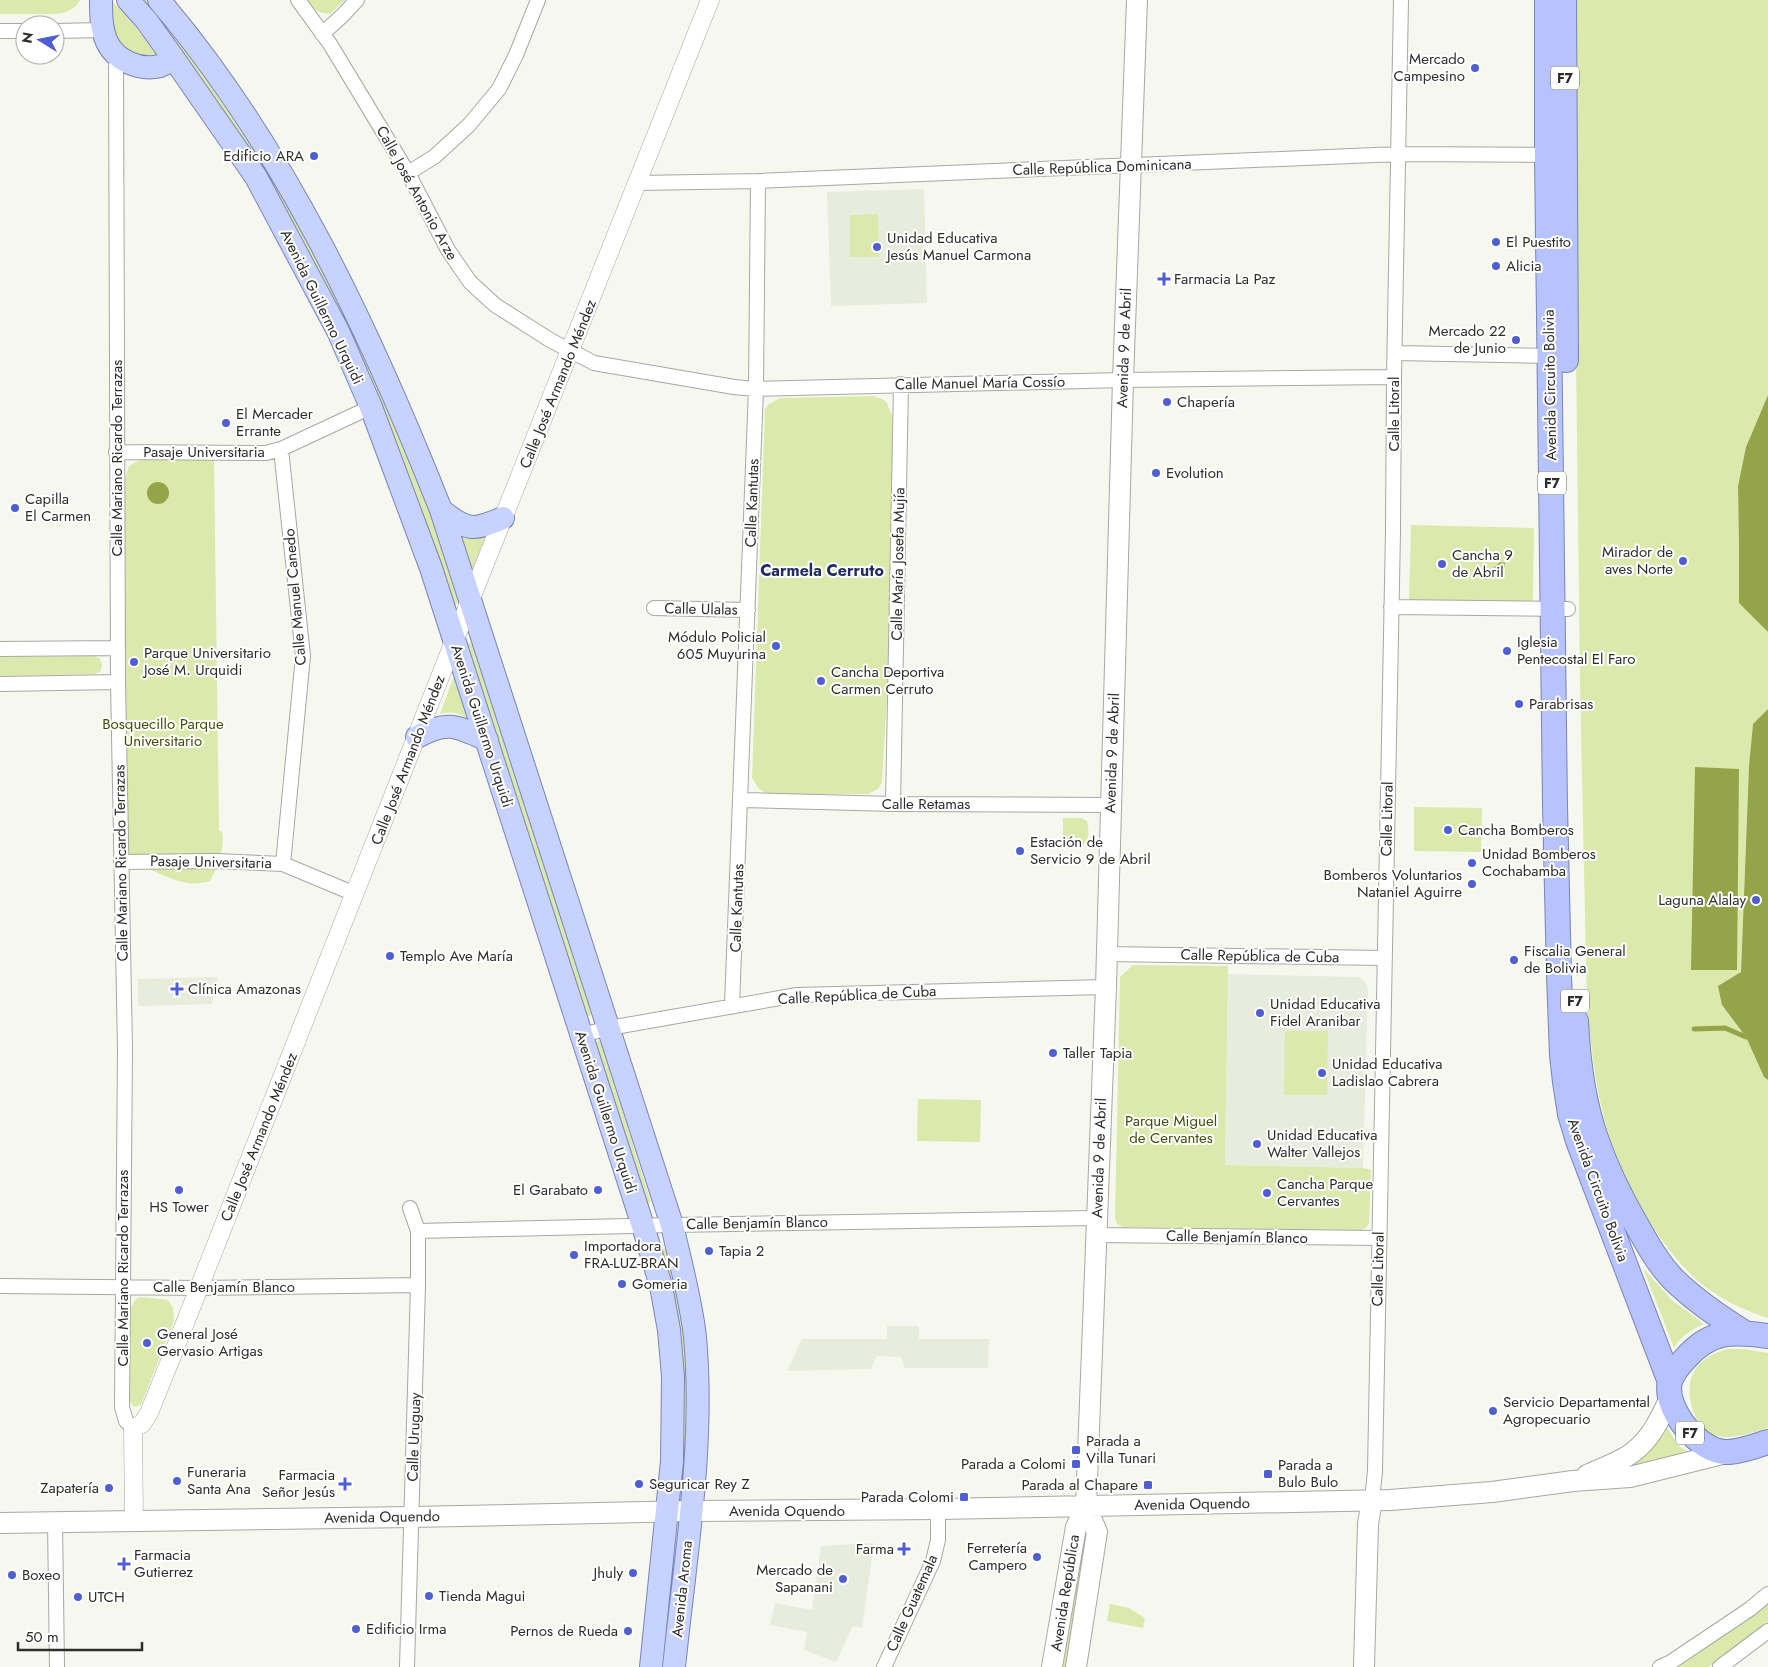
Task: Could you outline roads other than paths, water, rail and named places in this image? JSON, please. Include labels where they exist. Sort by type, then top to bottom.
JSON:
[{"type":"highway","name":"Avenida Circuito Bolivia","points":[[1547,0],[1557,155]]},
{"type":"highway","name":"Avenida Circuito Bolivia","points":[[1564,0],[1557,155],[1561,609],[1574,980],[1578,1047],[1585,1097],[1597,1141],[1620,1196],[1654,1256],[1672,1277],[1713,1313],[1757,1334]]},
{"type":"highway","name":"Avenida Circuito Bolivia","points":[[1561,609],[1556,866],[1565,1082],[1570,1114],[1578,1141],[1670,1389]]},
{"type":"highway","name":"F7","points":[[1757,1334],[1722,1335],[1710,1338],[1702,1343],[1678,1366],[1670,1389],[1682,1423],[1691,1435],[1709,1447],[1726,1452],[1768,1442]]},
{"type":"main road","points":[[101,0],[103,30],[107,43],[116,55],[130,64],[143,66],[160,66],[174,59]]},
{"type":"main road","name":"Avenida Guillermo Urquidi","points":[[128,0],[146,20],[256,177],[338,331],[371,407],[431,568],[661,1286],[669,1330],[674,1418],[672,1461],[666,1512]]},
{"type":"main road","name":"Avenida 9 de Abril","points":[[1086,1506],[1106,987],[1123,380],[1137,0]]},
{"type":"main road","name":"Avenida Guillermo Urquidi","points":[[167,3],[264,144],[331,263],[377,357],[441,510],[672,1225],[695,1334],[697,1366],[695,1468],[690,1511]]},
{"type":"main road","points":[[441,510],[457,523],[469,527],[484,527],[503,518]]},
{"type":"main road","points":[[416,737],[432,729],[448,726],[461,728],[487,740]]},
{"type":"main road","name":"Avenida Oquendo","points":[[1574,1481],[1621,1460],[1638,1448],[1652,1432],[1670,1389]]},
{"type":"main road","name":"Avenida Oquendo","points":[[0,1523],[690,1511],[938,1509],[1372,1500],[1492,1492],[1574,1481],[1630,1477],[1726,1452]]},
{"type":"main road","name":"Calle Litoral","points":[[1364,1667],[1368,1524],[1372,1500]]},
{"type":"main road","name":"Avenida República","points":[[1052,1667],[1076,1527],[1086,1506]]},
{"type":"main road","name":"Avenida República","points":[[1076,1667],[1097,1532],[1086,1506]]},
{"type":"main road","name":"Avenida Aroma","points":[[674,1667],[690,1511]]},
{"type":"main road","name":"Avenida Aroma","points":[[651,1667],[666,1512]]},
{"type":"street","name":"Calle José Antonio Arze","points":[[298,0],[322,34],[408,173],[448,250],[470,282],[495,305],[571,352]]},
{"type":"street","points":[[322,34],[357,0]]},
{"type":"street","points":[[408,173],[434,156],[469,125],[499,89],[516,55],[538,0]]},
{"type":"street","name":"Calle José Armando Méndez","points":[[133,1428],[142,1424],[149,1413],[470,600],[571,352],[710,0]]},
{"type":"street","name":"Calle Litoral","points":[[1372,1500],[1375,1471],[1402,0]]},
{"type":"street","points":[[65,31],[103,30]]},
{"type":"street","points":[[0,31],[15,31]]},
{"type":"street","name":"Calle Mariano Ricardo Terrazas","points":[[116,55],[118,682],[125,1050],[122,1407],[126,1421],[133,1428]]},
{"type":"street","name":"Calle República Dominicana","points":[[637,183],[758,181],[1398,154],[1557,155]]},
{"type":"street","name":"Calle Kantutas","points":[[732,1005],[756,389],[758,181]]},
{"type":"street","name":"Calle Manuel María Cossío","points":[[571,352],[594,363],[734,387],[756,389],[901,384],[1394,377]]},
{"type":"street","points":[[1395,353],[1558,356]]},
{"type":"street","name":"Calle María Josefa Mujía","points":[[894,804],[901,384]]},
{"type":"street","name":"Pasaje Universitaria","points":[[116,452],[266,453],[281,449],[371,407]]},
{"type":"street","name":"Calle Manuel Canedo","points":[[281,449],[303,656],[283,864]]},
{"type":"street","points":[[1392,607],[1561,609]]},
{"type":"street","name":"Calle Ulalas","points":[[654,608],[748,610]]},
{"type":"street","points":[[0,649],[118,648]]},
{"type":"street","points":[[0,684],[118,682]]},
{"type":"street","name":"Calle Retamas","points":[[741,800],[894,804],[1110,805]]},
{"type":"street","name":"Pasaje Universitaria","points":[[121,862],[216,861],[283,864],[355,894]]},
{"type":"street","name":"Calle República de Cuba","points":[[1106,954],[1384,958]]},
{"type":"street","name":"Calle República de Cuba","points":[[582,1035],[609,1028],[732,1005],[797,995],[1106,987]]},
{"type":"street","name":"Calle Uruguay","points":[[407,1667],[418,1285],[418,1231],[410,1208]]},
{"type":"street","name":"Calle Benjamín Blanco","points":[[418,1231],[672,1225],[1096,1226],[1379,1238]]},
{"type":"street","name":"Calle Benjamín Blanco","points":[[0,1286],[199,1288],[418,1285]]},
{"type":"street","points":[[133,1428],[134,1521]]},
{"type":"street","name":"Calle Guatemala","points":[[884,1667],[933,1561],[938,1540],[938,1509]]},
{"type":"street","points":[[55,1522],[57,1667]]},
{"type":"street","points":[[1660,1667],[1671,1662],[1750,1609],[1768,1594]]},
{"type":"street","points":[[1720,1667],[1768,1631]]},
{"type":"waterway","points":[[1694,1029],[1725,1028],[1746,1037],[1751,1034]]},
{"type":"place","name":"Mercado Campesino","points":[[1475,68]]},
{"type":"place","name":"Edificio ARA","points":[[314,156]]},
{"type":"place","name":"El Puestito","points":[[1496,242]]},
{"type":"place","name":"Unidad Educativa Jesús Manuel Carmona","points":[[877,247]]},
{"type":"place","name":"Alicia","points":[[1496,266]]},
{"type":"place","name":"Farmacia La Paz","points":[[1164,279]]},
{"type":"place","name":"Mercado 22 de Junio","points":[[1516,340]]},
{"type":"place","name":"Chapería","points":[[1167,402]]},
{"type":"place","name":"El Mercader Errante","points":[[226,423]]},
{"type":"place","name":"Evolution","points":[[1156,473]]},
{"type":"place","name":"Capilla El Carmen","points":[[15,508]]},
{"type":"place","name":"Mirador de aves Norte","points":[[1683,561]]},
{"type":"place","name":"Cancha 9 de Abril","points":[[1442,564]]},
{"type":"place","name":"Módulo Policial 605 Muyurina","points":[[776,646]]},
{"type":"place","name":"Iglesia Pentecostal El Faro","points":[[1507,651]]},
{"type":"place","name":"Parque Universitario José M. Urquidi","points":[[134,662]]},
{"type":"place","name":"Cancha Deportiva Carmen Cerruto","points":[[821,681]]},
{"type":"place","name":"Parabrisas","points":[[1519,704]]},
{"type":"place","name":"Cancha Bomberos","points":[[1448,830]]},
{"type":"place","name":"Estación de Servicio 9 de Abril","points":[[1020,851]]},
{"type":"place","name":"Unidad Bomberos Cochabamba","points":[[1472,863]]},
{"type":"place","name":"Bomberos Voluntarios Nataniel Aguirre","points":[[1472,884]]},
{"type":"place","name":"Laguna Alalay","points":[[1756,900]]},
{"type":"place","name":"Templo Ave María","points":[[390,956]]},
{"type":"place","name":"Fiscalia General de Bolivia","points":[[1514,960]]},
{"type":"place","name":"Clínica Amazonas","points":[[177,989]]},
{"type":"place","name":"Unidad Educativa Fidel Aranibar","points":[[1260,1013]]},
{"type":"place","name":"Taller Tapia","points":[[1053,1053]]},
{"type":"place","name":"Unidad Educativa Ladislao Cabrera","points":[[1322,1073]]},
{"type":"place","name":"Unidad Educativa Walter Vallejos","points":[[1257,1144]]},
{"type":"place","name":"HS Tower","points":[[179,1190]]},
{"type":"place","name":"El Garabato","points":[[598,1190]]},
{"type":"place","name":"Cancha Parque Cervantes","points":[[1267,1193]]},
{"type":"place","name":"Tapia 2","points":[[709,1251]]},
{"type":"place","name":"Importadora FRA-LUZ-BRAN","points":[[574,1255]]},
{"type":"place","name":"Gomeria","points":[[622,1284]]},
{"type":"place","name":"General José Gervasio Artigas","points":[[147,1343]]},
{"type":"place","name":"Servicio Departamental Agropecuario","points":[[1493,1411]]},
{"type":"place","name":"Parada a Villa Tunari","points":[[1076,1450]]},
{"type":"place","name":"Parada a Colomi","points":[[1076,1464]]},
{"type":"place","name":"Parada a Bulo Bulo","points":[[1268,1474]]},
{"type":"place","name":"Funeraria Santa Ana","points":[[177,1481]]},
{"type":"place","name":"Farmacia Señor Jesús","points":[[345,1484]]},
{"type":"place","name":"Seguricar Rey Z","points":[[639,1484]]},
{"type":"place","name":"Parada al Chapare","points":[[1148,1485]]},
{"type":"place","name":"Zapatería","points":[[109,1488]]},
{"type":"place","name":"Parada Colomi","points":[[964,1497]]},
{"type":"place","name":"Farma","points":[[904,1549]]},
{"type":"place","name":"Ferretería Campero","points":[[1037,1557]]},
{"type":"place","name":"Farmacia Gutierrez","points":[[124,1564]]},
{"type":"place","name":"Jhuly","points":[[633,1573]]},
{"type":"place","name":"Boxeo","points":[[12,1575]]},
{"type":"place","name":"Mercado de Sapanani","points":[[843,1579]]},
{"type":"place","name":"Tienda Magui","points":[[429,1596]]},
{"type":"place","name":"UTCH","points":[[78,1597]]},
{"type":"place","name":"Edificio Irma","points":[[356,1629]]},
{"type":"place","name":"Pernos de Rueda","points":[[628,1631]]},
{"type":"district","name":"Carmela Cerruto","points":[[822,570]]},
{"type":"park label","name":"Bosquecillo Parque Universitario","points":[[163,732]]},
{"type":"park label","name":"Parque Miguel de Cervantes","points":[[1171,1130]]}]
